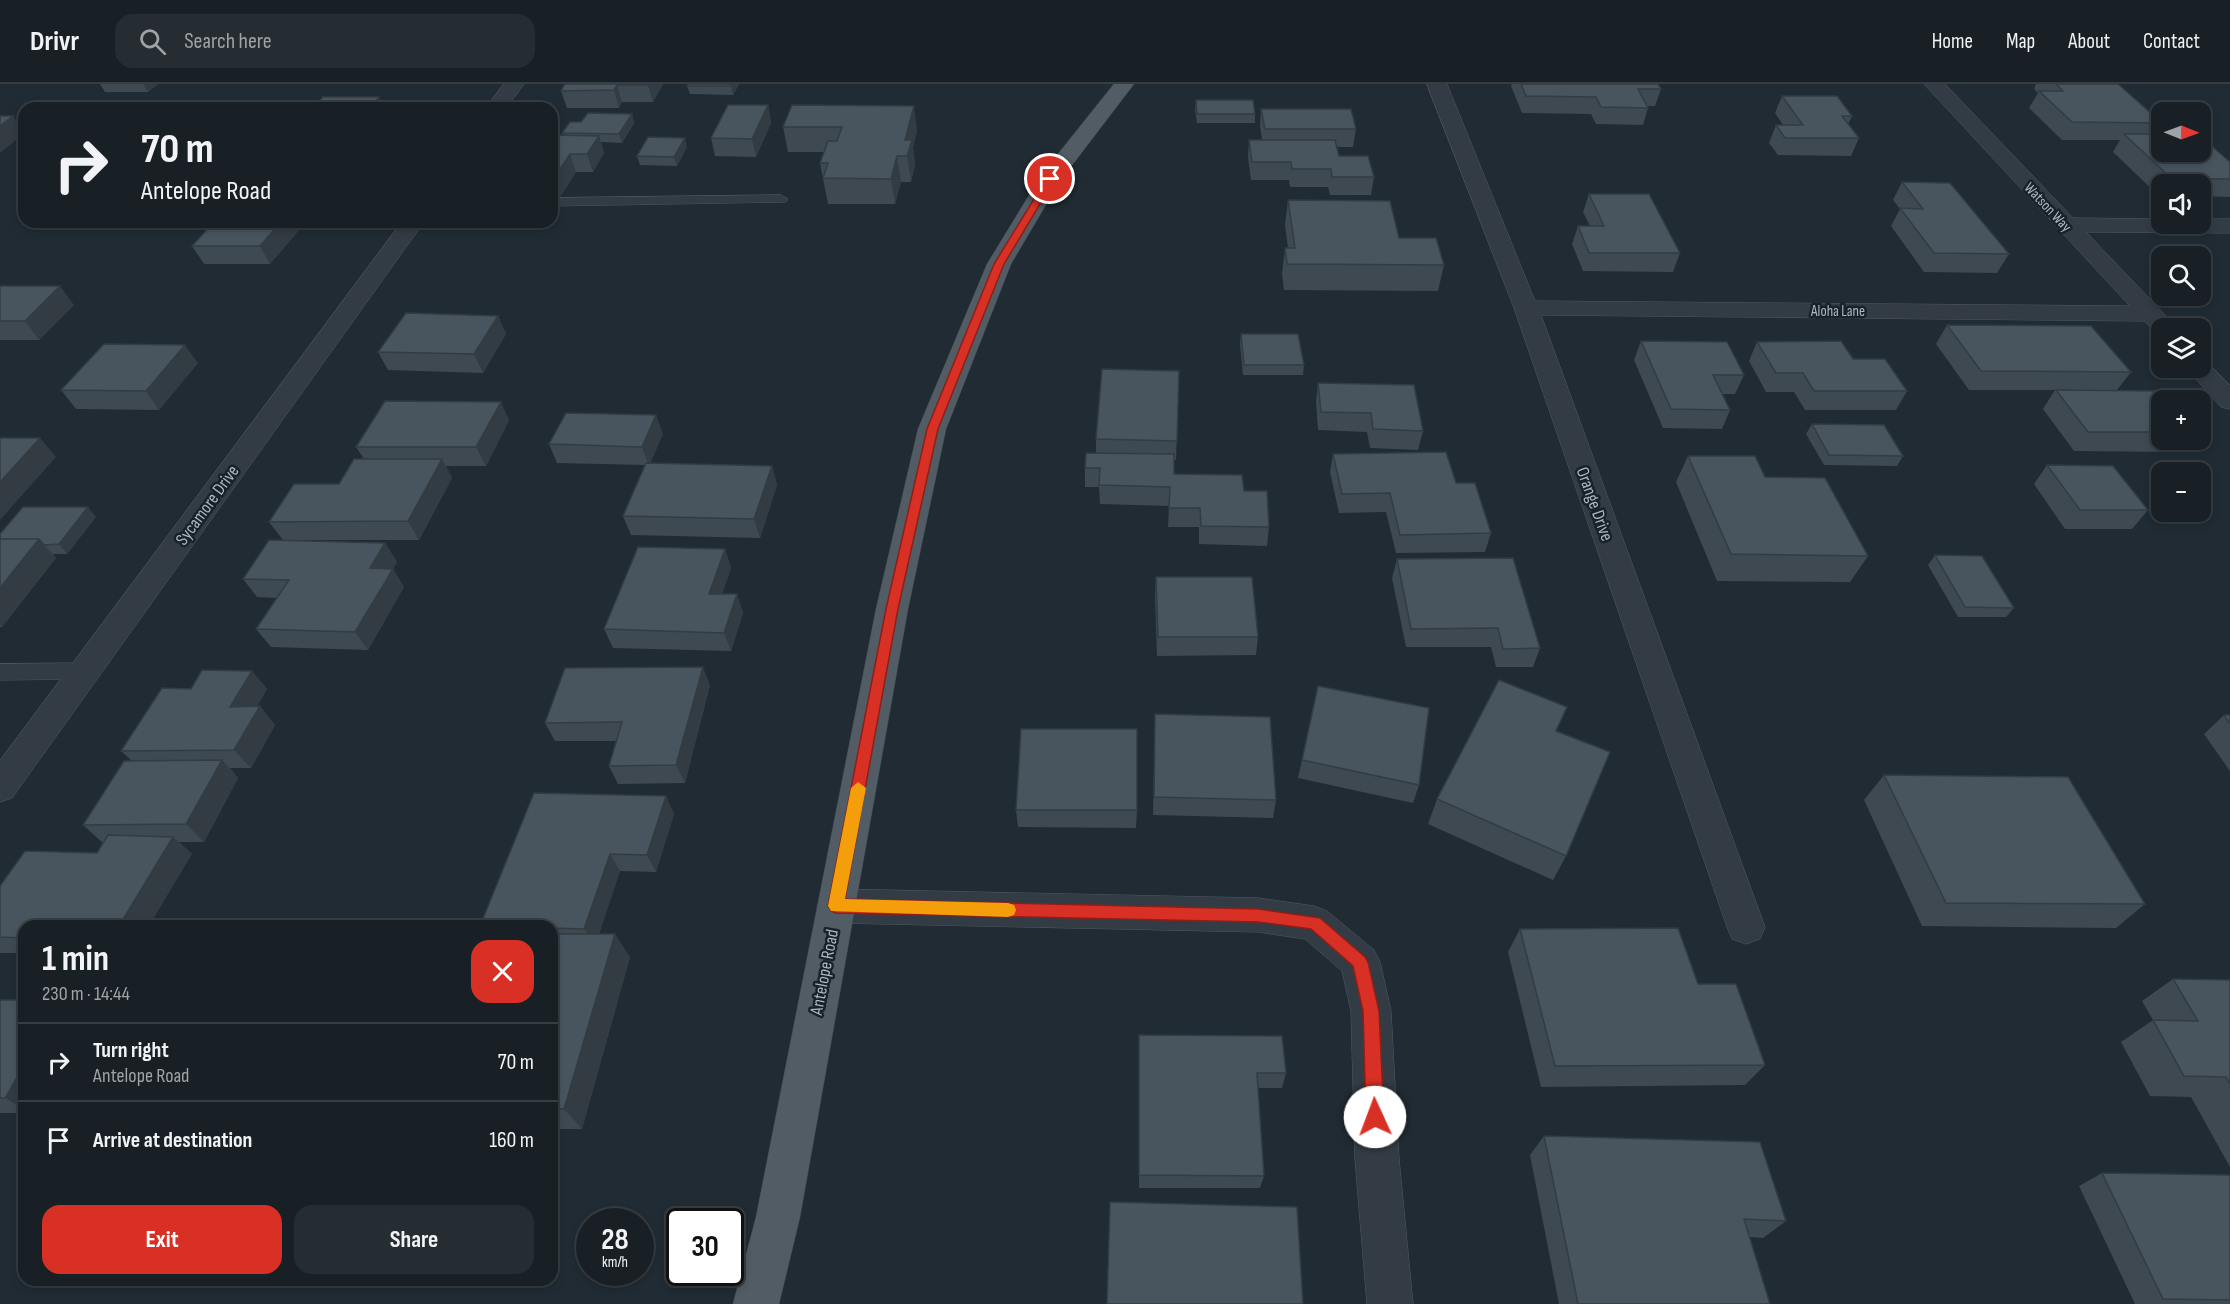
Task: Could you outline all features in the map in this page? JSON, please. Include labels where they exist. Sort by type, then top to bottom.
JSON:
[{"type":"main road","name":"Antelope Road","points":[[756,1304],[778,1217],[892,609],[932,429],[999,264],[1050,179],[1124,84]]},
{"type":"street","points":[[500,102],[514,84]]},
{"type":"street","name":"Orange Drive","points":[[1437,84],[1526,308],[1746,927]]},
{"type":"street","name":"Watson Way","points":[[1934,84],[2154,318]]},
{"type":"street","points":[[2065,225],[2230,226]]},
{"type":"street","name":"Sycamore Drive","points":[[0,788],[409,228]]},
{"type":"street","name":"Aloha Lane","points":[[1526,308],[2151,321]]},
{"type":"street","points":[[2208,378],[2230,401]]},
{"type":"street","points":[[836,906],[1258,915],[1314,923],[1360,962],[1371,1011],[1377,1159],[1390,1304]]},
{"type":"lane","points":[[558,202],[781,199]]},
{"type":"lane","points":[[0,672],[86,671]]},
{"type":"building","points":[[565,84],[649,84],[617,85],[614,90],[561,91]]},
{"type":"building","points":[[688,84],[732,84],[731,86],[687,86]]},
{"type":"building","points":[[1521,84],[1658,84],[1661,89],[1638,89],[1648,108],[1601,107],[1596,97],[1526,96]]},
{"type":"building","points":[[2056,84],[2118,84],[2151,113],[2151,123],[2072,122],[2039,91],[2063,91]]},
{"type":"building","points":[[1782,96],[1837,96],[1852,116],[1842,116],[1859,138],[1785,138],[1776,125],[1803,125]]},
{"type":"building","points":[[323,97],[379,97],[375,102],[318,102]]},
{"type":"building","points":[[1196,100],[1253,100],[1255,114],[1197,114]]},
{"type":"building","points":[[728,105],[768,105],[752,139],[711,138]]},
{"type":"building","points":[[792,105],[914,106],[905,140],[912,140],[907,156],[897,156],[891,179],[823,178],[828,163],[820,163],[828,141],[837,141],[842,127],[783,127]]},
{"type":"building","points":[[1261,109],[1351,109],[1356,129],[1265,129]]},
{"type":"building","points":[[588,113],[632,114],[619,134],[562,133],[570,122],[581,122]]},
{"type":"building","points":[[0,116],[13,116],[0,126]]},
{"type":"building","points":[[2124,134],[2151,134],[2151,159]]},
{"type":"building","points":[[558,135],[599,136],[587,154],[570,154],[558,172]]},
{"type":"building","points":[[648,137],[685,138],[674,157],[637,156]]},
{"type":"building","points":[[1249,140],[1335,140],[1339,156],[1368,156],[1374,177],[1332,177],[1331,169],[1292,169],[1291,162],[1252,162]]},
{"type":"building","points":[[2211,146],[2230,162],[2230,179],[2211,179],[2211,174],[2167,174],[2154,162],[2211,162]]},
{"type":"building","points":[[1902,182],[1950,183],[2009,254],[1934,253],[1900,208],[1923,209]]},
{"type":"building","points":[[1589,194],[1649,194],[1680,253],[1589,253],[1578,226],[1604,226]]},
{"type":"building","points":[[1288,200],[1390,201],[1399,238],[1436,238],[1444,265],[1287,264],[1285,248],[1295,248]]},
{"type":"building","points":[[208,228],[276,228],[260,246],[192,246]]},
{"type":"building","points":[[0,286],[60,286],[25,321],[0,321]]},
{"type":"building","points":[[406,313],[498,316],[474,354],[378,352]]},
{"type":"building","points":[[1947,325],[2091,326],[2131,372],[1981,371]]},
{"type":"building","points":[[1241,334],[1298,334],[1304,365],[1244,365]]},
{"type":"building","points":[[1641,341],[1727,342],[1744,375],[1713,375],[1730,410],[1671,409]]},
{"type":"building","points":[[1841,341],[1853,359],[1885,359],[1907,391],[1814,391],[1803,373],[1776,373],[1757,342]]},
{"type":"building","points":[[104,344],[185,345],[146,391],[61,390]]},
{"type":"building","points":[[1102,369],[1179,371],[1177,441],[1096,439]]},
{"type":"building","points":[[1318,383],[1414,385],[1423,431],[1373,429],[1371,413],[1321,412]]},
{"type":"building","points":[[2056,390],[2151,391],[2151,432],[2088,432]]},
{"type":"building","points":[[385,401],[501,402],[476,447],[356,447]]},
{"type":"building","points":[[566,413],[656,415],[642,447],[549,444]]},
{"type":"building","points":[[1812,424],[1884,425],[1903,456],[1829,455]]},
{"type":"building","points":[[0,438],[40,438],[0,482]]},
{"type":"building","points":[[1446,452],[1456,483],[1475,483],[1491,533],[1400,535],[1390,493],[1342,494],[1333,454]]},
{"type":"building","points":[[1086,453],[1174,454],[1174,474],[1242,475],[1244,491],[1267,491],[1269,527],[1201,526],[1200,508],[1169,508],[1170,487],[1099,485],[1100,468],[1085,468]]},
{"type":"building","points":[[1688,456],[1755,456],[1765,477],[1825,478],[1868,556],[1731,554]]},
{"type":"building","points":[[354,459],[442,459],[408,521],[269,522],[294,484],[339,484]]},
{"type":"building","points":[[646,463],[772,466],[754,519],[623,516]]},
{"type":"building","points":[[2047,465],[2113,466],[2148,510],[2080,510]]},
{"type":"building","points":[[23,507],[88,507],[59,544],[44,545],[39,539],[0,539],[0,534]]},
{"type":"building","points":[[0,539],[39,539],[0,588]]},
{"type":"building","points":[[269,540],[385,543],[370,568],[393,569],[355,632],[256,629],[289,580],[243,579]]},
{"type":"building","points":[[638,547],[725,549],[709,594],[737,594],[724,633],[604,629]]},
{"type":"building","points":[[1935,555],[1982,556],[2014,608],[1965,607]]},
{"type":"building","points":[[1513,558],[1540,648],[1503,649],[1498,628],[1411,629],[1397,559]]},
{"type":"building","points":[[1156,577],[1252,577],[1258,637],[1158,637]]},
{"type":"building","points":[[703,667],[676,765],[609,766],[622,722],[545,723],[565,668]]},
{"type":"building","points":[[202,670],[252,671],[230,707],[260,706],[234,750],[121,751],[162,688],[191,689]]},
{"type":"building","points":[[1499,680],[1567,707],[1556,731],[1610,752],[1566,856],[1437,799]]},
{"type":"building","points":[[1318,686],[1429,708],[1419,785],[1302,760]]},
{"type":"building","points":[[1155,714],[1270,717],[1276,800],[1154,797]]},
{"type":"building","points":[[2224,715],[2230,715],[2230,724]]},
{"type":"building","points":[[1021,729],[1137,729],[1137,810],[1016,810]]},
{"type":"building","points":[[222,760],[186,824],[83,825],[124,761]]},
{"type":"building","points":[[1884,775],[2068,777],[2145,904],[1946,903]]},
{"type":"building","points":[[534,793],[666,796],[647,855],[610,854],[584,929],[558,928],[558,920],[482,920]]},
{"type":"building","points":[[108,835],[173,837],[123,920],[18,920],[18,938],[0,937],[0,886],[25,851],[97,853]]},
{"type":"building","points":[[1678,928],[1698,984],[1736,984],[1765,1065],[1555,1066],[1520,929]]},
{"type":"building","points":[[558,934],[615,934],[564,1109],[558,1109]]},
{"type":"building","points":[[2173,979],[2230,980],[2230,1084],[2226,1077],[2184,1076],[2153,1020],[2198,1021]]},
{"type":"building","points":[[0,1000],[18,1000],[18,1075],[5,1098],[0,1098]]},
{"type":"building","points":[[1139,1035],[1282,1036],[1286,1073],[1257,1073],[1264,1176],[1139,1175]]},
{"type":"building","points":[[1544,1136],[1760,1142],[1786,1221],[1744,1219],[1770,1304],[1578,1304]]},
{"type":"building","points":[[2102,1173],[2230,1175],[2230,1300],[2163,1299]]},
{"type":"building","points":[[1110,1202],[1297,1207],[1303,1304],[1107,1304]]},
{"type":"slow traffic","points":[[858,788],[836,906],[1008,910]]},
{"type":"route","points":[[1050,179],[999,264],[932,429],[892,609],[836,906],[1258,915],[1314,923],[1360,962],[1371,1011],[1375,1117]]}]
